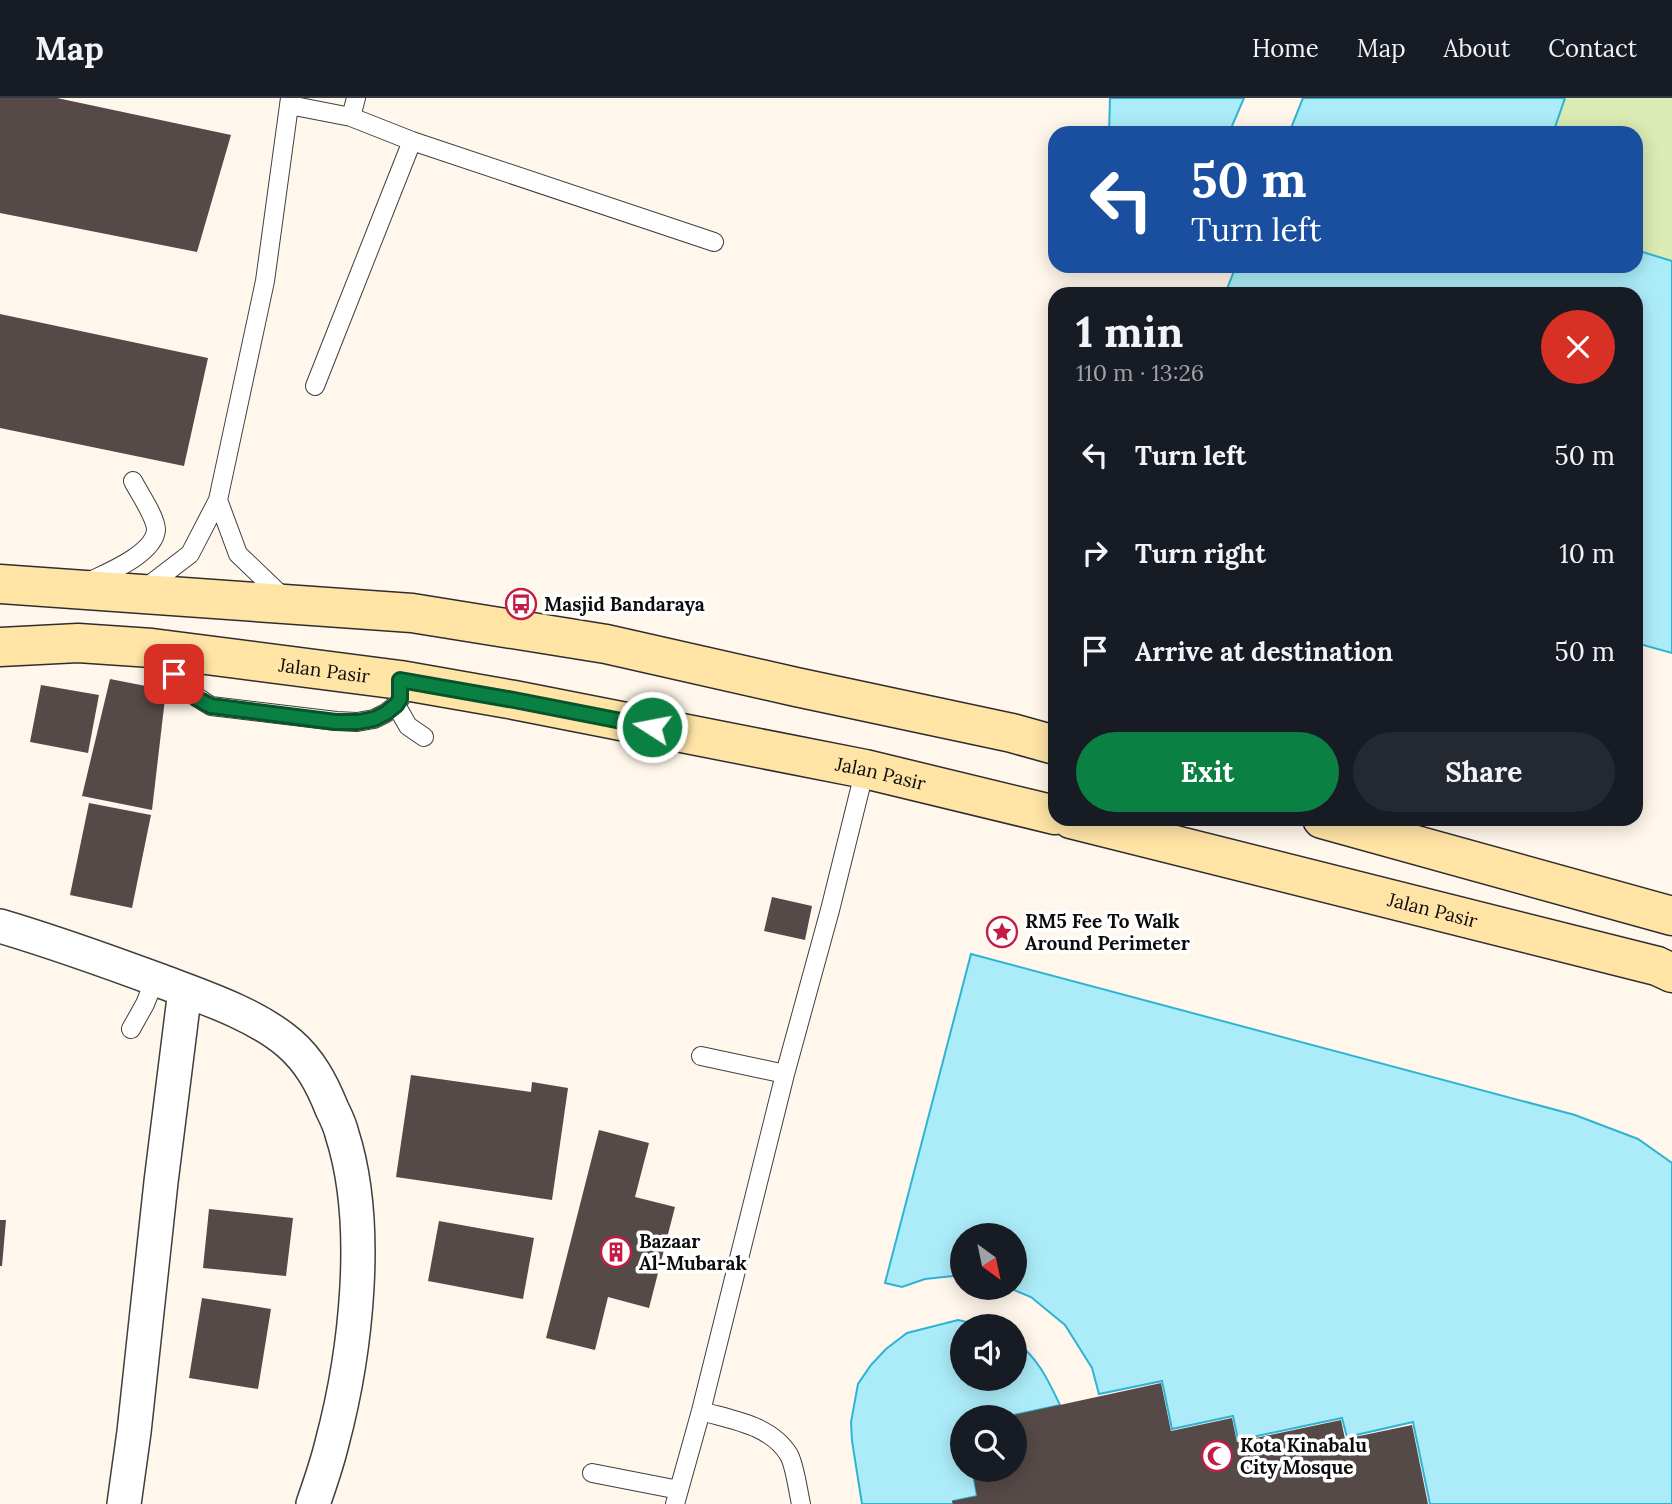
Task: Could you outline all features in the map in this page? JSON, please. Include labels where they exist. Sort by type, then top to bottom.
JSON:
[{"type":"main road","points":[[0,584],[412,613],[606,644],[1048,743]]},
{"type":"main road","name":"Jalan Pasir","points":[[0,647],[78,643],[152,648],[398,693],[514,700],[865,769],[1048,813]]},
{"type":"main road","name":"Jalan Pasir","points":[[1099,826],[1657,966],[1672,973]]},
{"type":"main road","points":[[1348,826],[1672,915]]},
{"type":"street","points":[[0,926],[54,942],[170,984],[244,1015],[289,1043],[310,1064],[327,1096],[342,1134],[352,1175],[358,1225],[356,1301],[345,1385],[332,1444],[313,1504]]},
{"type":"street","points":[[124,1504],[161,1182],[170,984]]},
{"type":"lane","points":[[351,117],[356,98]]},
{"type":"lane","points":[[137,594],[190,554],[218,500],[265,281],[289,101],[351,117],[412,141],[714,242]]},
{"type":"lane","points":[[314,386],[412,141]]},
{"type":"lane","points":[[72,589],[124,565],[150,544],[156,532],[154,521],[133,481]]},
{"type":"lane","points":[[218,500],[238,554],[290,604]]},
{"type":"lane","points":[[152,648],[196,698],[211,706],[336,722],[358,722],[386,713],[398,693]]},
{"type":"lane","points":[[398,693],[408,726],[424,737]]},
{"type":"lane","points":[[592,1473],[677,1497],[865,769]]},
{"type":"lane","points":[[131,1029],[145,1004],[170,984]]},
{"type":"lane","points":[[701,1056],[785,1074]]},
{"type":"lane","points":[[701,1411],[756,1427],[776,1440],[790,1457],[801,1504]]},
{"type":"green space","points":[[1565,98],[1672,98],[1672,261],[1643,252],[1643,126],[1555,126]]},
{"type":"water","points":[[1110,98],[1244,98],[1232,126],[1109,126]]},
{"type":"water","points":[[1303,98],[1565,98],[1555,126],[1292,126]]},
{"type":"water","points":[[1643,252],[1672,261],[1672,653],[1643,645],[1643,287],[1228,287],[1233,273],[1643,273]]},
{"type":"water","points":[[971,954],[1575,1115],[1638,1139],[1672,1163],[1672,1504],[1430,1504],[1413,1422],[1347,1437],[1342,1418],[1238,1440],[1233,1416],[1172,1429],[1162,1381],[1099,1394],[1092,1368],[1065,1325],[1027,1295],[1027,1223],[950,1223],[950,1276],[925,1279],[902,1287],[885,1283]]},
{"type":"water","points":[[950,1322],[950,1391],[1027,1391],[1027,1352],[1047,1379],[1060,1405],[1027,1412],[1027,1405],[950,1405],[950,1482],[974,1482],[977,1496],[953,1501],[953,1504],[862,1504],[851,1422],[858,1384],[886,1349],[907,1333]]},
{"type":"building","points":[[0,98],[57,98],[231,135],[197,252],[0,213]]},
{"type":"building","points":[[0,314],[208,358],[184,466],[0,428]]},
{"type":"building","points":[[110,679],[166,690],[152,810],[82,796]]},
{"type":"building","points":[[41,685],[99,695],[88,753],[30,742]]},
{"type":"building","points":[[89,803],[151,815],[132,908],[70,895]]},
{"type":"building","points":[[772,897],[812,906],[805,940],[764,931]]},
{"type":"building","points":[[411,1075],[531,1092],[532,1082],[568,1088],[552,1200],[396,1177]]},
{"type":"building","name":"Bazaar Al-Mubarak","points":[[599,1130],[649,1143],[635,1197],[675,1207],[649,1308],[608,1297],[595,1350],[546,1338]]},
{"type":"building","points":[[209,1209],[293,1218],[286,1276],[203,1268]]},
{"type":"building","points":[[0,1220],[6,1220],[2,1266],[0,1266]]},
{"type":"building","points":[[439,1221],[534,1238],[523,1299],[428,1281]]},
{"type":"building","points":[[202,1298],[271,1309],[258,1389],[189,1378]]},
{"type":"building","name":"Kota Kinabalu City Mosque","points":[[1161,1383],[1171,1431],[1232,1418],[1237,1442],[1341,1420],[1345,1439],[1412,1425],[1428,1504],[953,1504],[952,1501],[977,1496],[974,1482],[1027,1482],[1027,1412]]},
{"type":"place","name":"Masjid Bandaraya","points":[[521,604]]},
{"type":"place","name":"RM5 Fee To Walk Around Perimeter","points":[[1002,932]]},
{"type":"place","name":"Bazaar Al-Mubarak","points":[[616,1252]]},
{"type":"place","name":"Kota Kinabalu City Mosque","points":[[1217,1456]]},
{"type":"route","points":[[174,674],[196,698],[211,706],[336,722],[358,722],[386,713],[400,699],[400,680],[652,727]]}]
